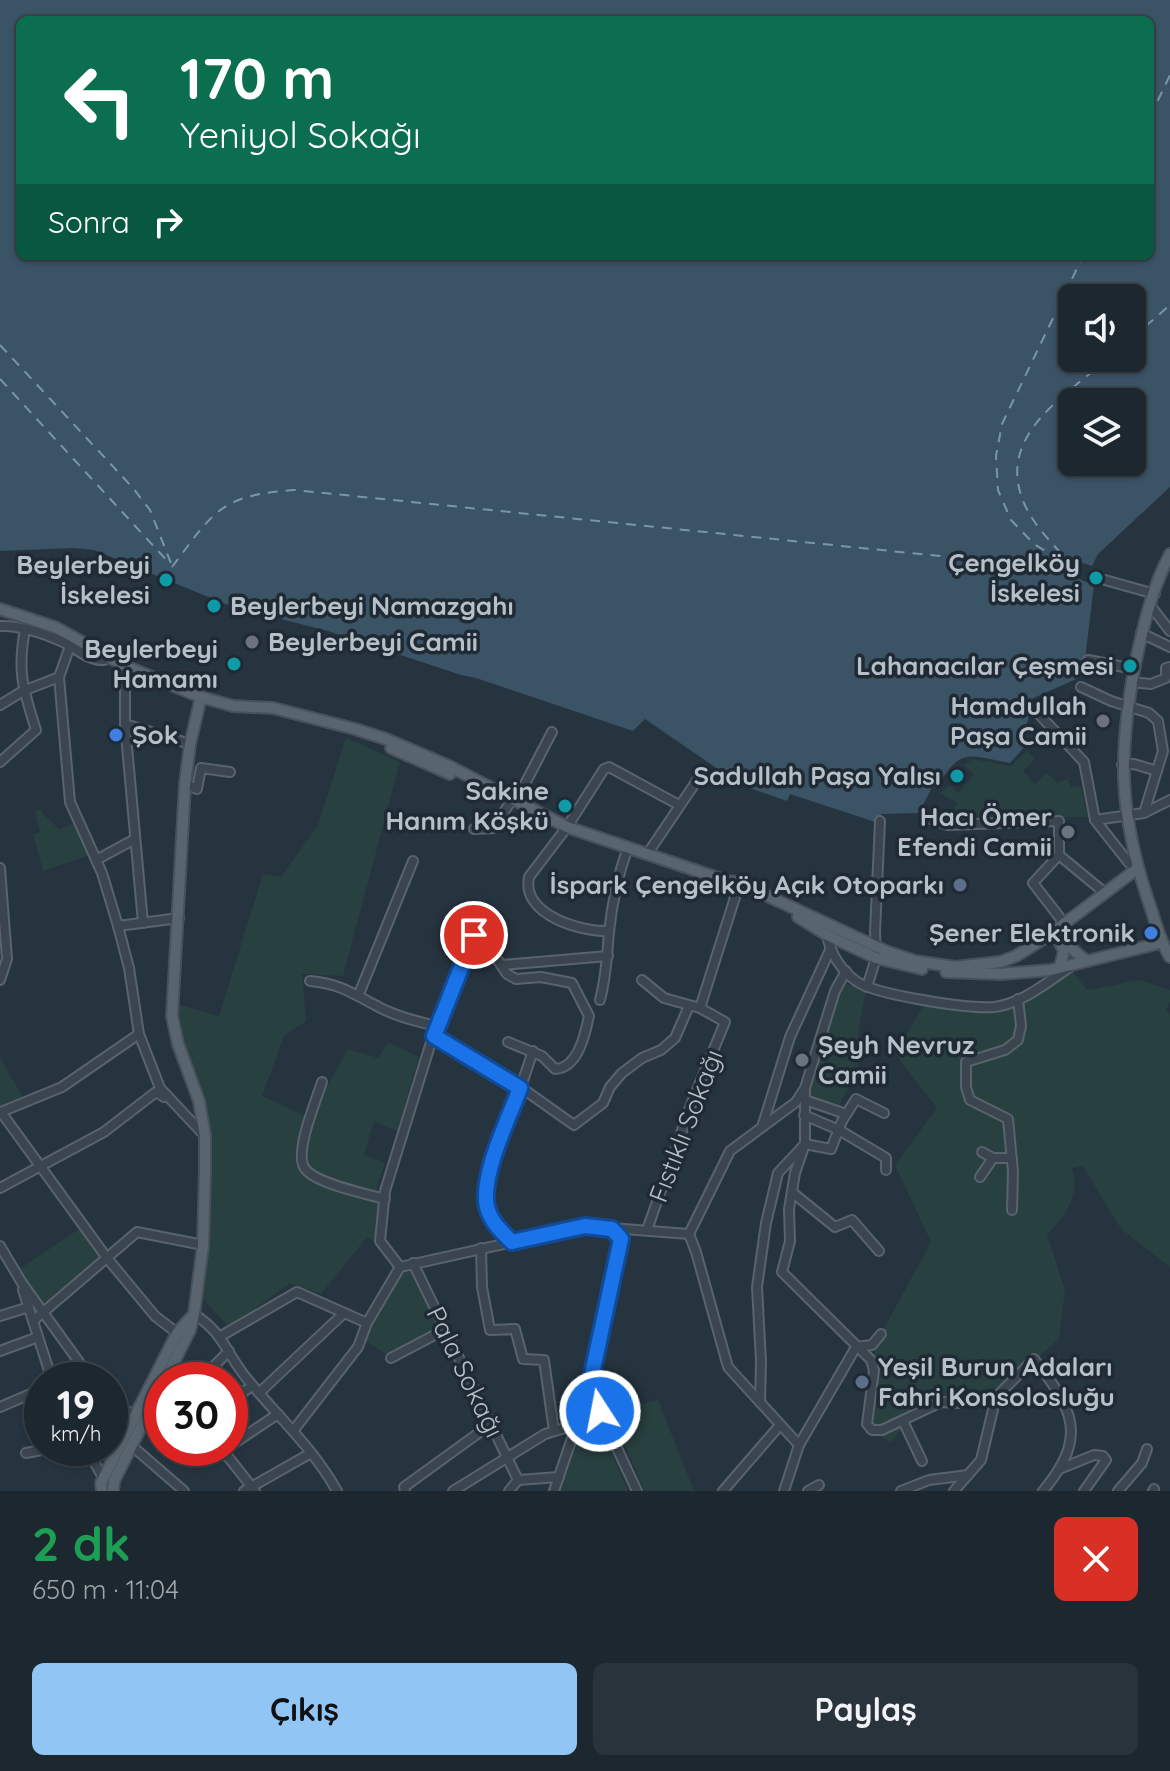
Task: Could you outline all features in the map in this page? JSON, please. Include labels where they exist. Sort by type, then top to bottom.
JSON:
[{"type":"main road","points":[[0,616],[46,629],[74,641],[104,660],[201,697],[233,706],[273,708],[342,727],[567,827],[727,881],[807,921],[827,935],[876,953],[958,974],[1001,974],[1060,967],[1163,947],[1138,868],[1126,816],[1122,765],[1131,682],[1141,633],[1170,554]]},
{"type":"main road","points":[[0,609],[65,631],[126,669]]},
{"type":"main road","points":[[174,1362],[190,1330],[194,1314],[203,1245],[205,1136],[199,1101],[178,1044],[172,1016],[185,784],[201,697]]},
{"type":"main road","points":[[727,881],[737,882],[784,903],[876,953],[937,966],[970,966],[1000,962],[1048,936],[1138,868]]},
{"type":"main road","points":[[1064,923],[1066,942],[1073,952],[1087,961]]},
{"type":"main road","points":[[1048,936],[1059,940],[1064,951],[1060,967]]},
{"type":"main road","points":[[105,1488],[177,1333],[194,1314]]},
{"type":"main road","points":[[105,1488],[144,1421]]},
{"type":"street","points":[[1105,580],[1152,599],[1170,631]]},
{"type":"street","points":[[0,616],[14,626]]},
{"type":"street","points":[[0,626],[25,629],[94,659],[104,660]]},
{"type":"street","points":[[0,762],[36,730],[23,691],[20,669],[25,629]]},
{"type":"street","points":[[1141,633],[1170,647]]},
{"type":"street","points":[[70,646],[59,677],[70,802],[96,860],[118,926],[129,968],[139,1034],[160,1088],[205,1136]]},
{"type":"street","points":[[1088,660],[1134,669]]},
{"type":"street","points":[[1131,682],[1151,684],[1166,678],[1166,668],[1170,667]]},
{"type":"street","points":[[126,669],[125,724],[143,923]]},
{"type":"street","points":[[0,705],[23,691],[59,677]]},
{"type":"street","points":[[1081,687],[1155,716],[1165,732],[1163,751],[1144,813]]},
{"type":"street","points":[[1033,708],[1084,762],[1095,820],[1129,863],[1138,868]]},
{"type":"street","points":[[125,724],[190,744]]},
{"type":"street","points":[[474,829],[494,828],[552,732]]},
{"type":"street","points":[[1122,765],[1170,769]]},
{"type":"street","points":[[609,931],[576,927],[557,920],[535,903],[527,887],[529,877],[567,827],[604,769],[609,767],[679,805]]},
{"type":"street","points":[[185,784],[197,789],[201,768],[230,772]]},
{"type":"street","points":[[648,853],[704,770]]},
{"type":"street","points":[[1095,820],[1144,813],[1170,800]]},
{"type":"street","points":[[930,819],[948,825],[1059,821],[1059,855],[1033,883],[1064,923]]},
{"type":"street","points":[[867,987],[876,953],[880,821]]},
{"type":"street","points":[[96,860],[135,839]]},
{"type":"street","points":[[600,1000],[619,873],[628,847]]},
{"type":"street","points":[[1059,855],[1105,893]]},
{"type":"street","points":[[359,994],[413,861]]},
{"type":"street","points":[[0,868],[7,959],[0,980]]},
{"type":"street","points":[[700,1008],[738,888]]},
{"type":"street","points":[[400,1267],[380,1241],[385,1199],[435,1031],[479,917]]},
{"type":"street","points":[[118,926],[179,918]]},
{"type":"street","points":[[474,935],[493,953],[507,974],[516,979],[541,977],[572,983],[589,1016],[585,1035],[572,1061],[563,1068],[555,1069],[542,1056],[508,1042]]},
{"type":"street","points":[[827,935],[830,950],[846,971],[867,987],[907,997],[971,1006],[997,1007],[1018,999],[1074,964]]},
{"type":"street","points":[[763,1125],[790,1037],[830,950]]},
{"type":"street","points":[[502,965],[608,956]]},
{"type":"street","points":[[799,1445],[728,1367],[689,1234],[730,1151],[796,1102],[805,1088],[835,991],[846,971]]},
{"type":"street","name":"Fıstıklı Sokağı","points":[[642,980],[664,998],[700,1008],[725,1022],[692,1102],[647,1230]]},
{"type":"street","points":[[310,981],[334,983],[376,1006],[435,1031],[574,1125],[603,1103],[610,1087],[622,1073],[675,1038],[689,1006]]},
{"type":"street","points":[[1012,1210],[1008,1119],[970,1100],[966,1087],[966,1062],[1005,1050],[1018,1040],[1021,1026],[1018,999]]},
{"type":"street","points":[[139,1034],[62,1087],[1,1112],[107,1258],[155,1316],[177,1333]]},
{"type":"street","points":[[512,1242],[495,1225],[487,1206],[487,1187],[533,1051]]},
{"type":"street","points":[[322,1082],[302,1152],[304,1167],[312,1175],[331,1183],[385,1199]]},
{"type":"street","points":[[805,1088],[805,1144],[795,1173],[789,1209],[790,1241],[782,1272],[871,1360],[874,1370],[867,1424],[872,1430],[882,1430],[941,1402],[958,1403],[996,1397]]},
{"type":"street","points":[[0,1188],[104,1132],[156,1092],[175,1104]]},
{"type":"street","points":[[805,1144],[831,1149],[856,1099],[884,1113]]},
{"type":"street","points":[[805,1100],[846,1114]]},
{"type":"street","points":[[804,1115],[839,1130],[886,1158],[886,1170]]},
{"type":"street","points":[[760,1402],[757,1287],[766,1223],[778,1173],[805,1144]]},
{"type":"street","points":[[982,1152],[993,1158],[1012,1158]]},
{"type":"street","points":[[980,1177],[993,1158]]},
{"type":"street","points":[[793,1193],[835,1227],[852,1220],[879,1251]]},
{"type":"street","points":[[293,1431],[358,1347],[367,1323],[400,1267],[585,1226],[689,1234]]},
{"type":"street","points":[[554,1491],[589,1388],[621,1242],[612,1229]]},
{"type":"street","points":[[33,1321],[137,1232],[203,1245]]},
{"type":"street","points":[[0,1246],[4,1260],[79,1362]]},
{"type":"street","points":[[481,1248],[482,1287],[490,1330],[515,1329],[523,1359],[544,1360],[554,1431]]},
{"type":"street","name":"Pala Sokağı","points":[[413,1263],[518,1480]]},
{"type":"street","points":[[17,1274],[46,1362]]},
{"type":"street","points":[[221,1336],[297,1292],[367,1323]]},
{"type":"street","points":[[0,1316],[29,1307]]},
{"type":"street","points":[[259,1393],[344,1313]]},
{"type":"street","points":[[194,1314],[221,1336],[252,1386],[311,1453],[337,1491]]},
{"type":"street","points":[[391,1358],[444,1330]]},
{"type":"street","points":[[856,1347],[872,1345],[881,1334]]},
{"type":"street","points":[[0,1351],[38,1337]]},
{"type":"street","points":[[784,1491],[799,1445],[856,1347]]},
{"type":"street","points":[[218,1362],[229,1351]]},
{"type":"street","points":[[954,1491],[981,1460],[996,1397],[1034,1359],[1051,1381],[1071,1424],[1071,1440],[1062,1468],[1043,1491]]},
{"type":"street","points":[[248,1389],[252,1386]]},
{"type":"street","points":[[589,1388],[637,1491]]},
{"type":"street","points":[[0,1407],[24,1397]]},
{"type":"street","points":[[579,1414],[600,1411]]},
{"type":"street","points":[[128,1412],[136,1416]]},
{"type":"street","points":[[248,1433],[278,1414]]},
{"type":"street","points":[[903,1421],[922,1461]]},
{"type":"street","points":[[405,1491],[404,1487],[491,1424]]},
{"type":"street","points":[[453,1491],[554,1431],[575,1425]]},
{"type":"street","points":[[723,1491],[780,1425]]},
{"type":"street","points":[[132,1446],[184,1491]]},
{"type":"street","points":[[1118,1491],[1142,1463],[1147,1449]]},
{"type":"street","points":[[234,1466],[250,1489],[311,1453]]},
{"type":"street","points":[[1062,1468],[1094,1455],[1103,1456],[1106,1460],[1103,1467],[1084,1491]]},
{"type":"street","points":[[95,1466],[105,1488]]},
{"type":"street","points":[[901,1491],[929,1480],[968,1475]]},
{"type":"street","points":[[509,1491],[518,1480],[559,1477]]},
{"type":"street","points":[[808,1491],[819,1485]]},
{"type":"green space","points":[[346,738],[400,762],[343,976],[302,974],[306,1021],[284,1036],[262,1096],[310,1118],[348,1049],[378,1058],[388,1042],[419,1057],[397,1131],[374,1121],[364,1155],[385,1163],[373,1200],[388,1207],[381,1245],[367,1237],[321,1294],[290,1283],[229,1328],[198,1293],[207,1129],[170,1002],[219,1016],[263,874],[281,877],[318,825]]},
{"type":"green space","points":[[1027,751],[1035,759],[1023,771],[1035,784],[1047,773],[1057,783],[1074,776],[1068,781],[1071,787],[1081,786],[1088,817],[960,818],[954,810],[957,803],[940,793],[949,785],[959,792],[974,774],[964,765],[972,759],[1011,766]]},
{"type":"green space","points":[[42,809],[43,814],[59,829],[76,823],[90,855],[43,871],[33,834],[40,832],[35,811]]},
{"type":"green space","points":[[1071,969],[1087,990],[1140,980],[1170,990],[1170,1002],[1166,1009],[1170,1014],[1170,1267],[1121,1229],[1083,1166],[1072,1168],[1073,1196],[1065,1213],[1047,1235],[1065,1290],[1059,1339],[1005,1385],[917,1411],[891,1442],[866,1429],[876,1343],[931,1242],[895,1165],[937,1108],[895,1054],[928,998],[1001,1008]]},
{"type":"green space","points":[[843,983],[866,990],[859,1027],[858,1066],[839,1107],[808,1095]]},
{"type":"green space","points":[[0,1058],[23,1097],[0,1108]]},
{"type":"green space","points":[[79,1229],[102,1259],[45,1307],[18,1270]]},
{"type":"green space","points":[[413,1268],[438,1327],[386,1354],[365,1340],[403,1270]]},
{"type":"green space","points":[[658,1400],[694,1491],[645,1491],[610,1412]]},
{"type":"green space","points":[[596,1417],[628,1491],[560,1491],[586,1418]]},
{"type":"water","points":[[0,0],[1170,0],[1170,487],[1098,554],[1092,566],[1079,562],[1074,577],[1094,585],[1083,676],[1027,701],[1030,713],[1022,739],[1027,744],[1010,763],[974,757],[959,760],[936,788],[932,787],[919,813],[881,814],[878,823],[790,794],[787,801],[741,785],[645,719],[633,731],[476,678],[281,619],[283,612],[272,603],[236,596],[228,605],[94,550],[0,551]]},
{"type":"ferry route","points":[[1154,109],[1170,75]]},
{"type":"ferry route","points":[[1075,569],[1034,544],[1011,520],[998,490],[996,456],[1002,424],[1081,260]]},
{"type":"ferry route","points":[[1146,326],[1170,305]]},
{"type":"ferry route","points":[[0,345],[133,488],[150,510],[172,566]]},
{"type":"ferry route","points":[[1073,566],[1028,512],[1018,479],[1019,457],[1039,420],[1092,372]]},
{"type":"ferry route","points":[[0,379],[170,564]]},
{"type":"ferry route","points":[[172,567],[210,519],[222,509],[251,496],[295,490],[1076,570]]},
{"type":"place","name":"Çengelköy İskelesi","points":[[1096,578]]},
{"type":"place","name":"Beylerbeyi İskelesi","points":[[166,580]]},
{"type":"place","name":"Beylerbeyi Namazgahı","points":[[214,606]]},
{"type":"place","name":"Beylerbeyi Camii","points":[[252,642]]},
{"type":"place","name":"Beylerbeyi Hamamı","points":[[234,664]]},
{"type":"place","name":"Lahanacılar Çeşmesi","points":[[1130,666]]},
{"type":"place","name":"Hamdullah Paşa Camii","points":[[1103,721]]},
{"type":"place","name":"Şok","points":[[116,735]]},
{"type":"place","name":"Sadullah Paşa Yalısı","points":[[957,776]]},
{"type":"place","name":"Sakine Hanım Köşkü","points":[[565,806]]},
{"type":"place","name":"Hacı Ömer Efendi Camii","points":[[1068,832]]},
{"type":"place","name":"İspark Çengelköy Açık Otoparkı","points":[[960,885]]},
{"type":"place","name":"Şener Elektronik","points":[[1151,933]]},
{"type":"place","name":"Şeyh Nevruz Camii","points":[[802,1060]]},
{"type":"place","name":"Yeşil Burun Adaları Fahri Konsolosluğu","points":[[862,1382]]},
{"type":"route","points":[[474,935],[434,1036],[520,1088],[487,1187],[487,1206],[495,1225],[512,1242],[585,1226],[612,1229],[621,1239],[589,1388],[600,1411]]}]
